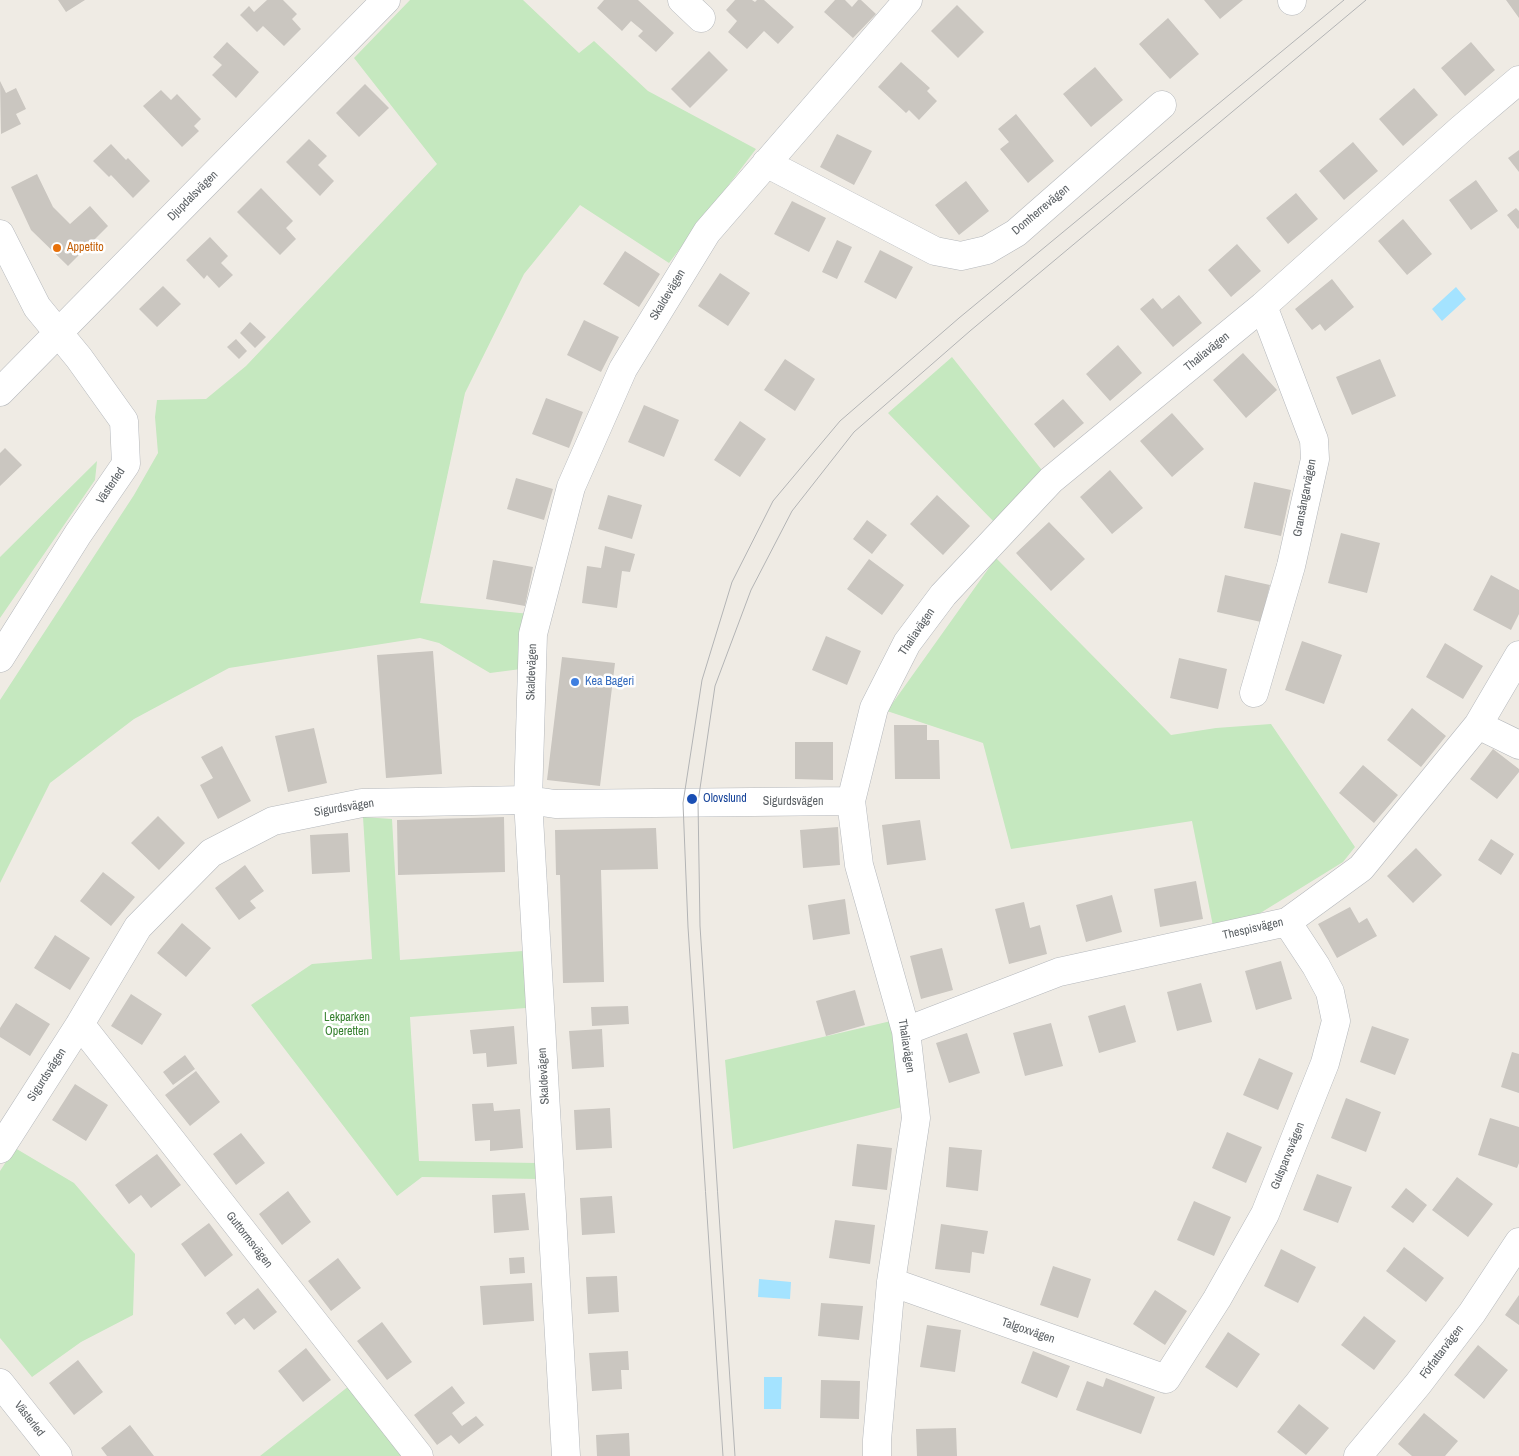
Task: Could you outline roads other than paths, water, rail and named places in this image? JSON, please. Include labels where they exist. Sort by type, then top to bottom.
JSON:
[{"type":"street","name":"Djupdalsvägen","points":[[0,392],[386,0]]},
{"type":"street","points":[[682,0],[701,18]]},
{"type":"street","name":"Skaldevägen","points":[[566,1456],[528,800],[533,634],[571,487],[624,369],[707,232],[908,0]]},
{"type":"street","name":"Thaliavägen","points":[[877,1456],[891,1282],[916,1118],[906,1032],[858,865],[851,801],[874,708],[907,643],[942,595],[1050,480],[1263,306],[1461,128],[1519,80]]},
{"type":"street","name":"Domherrevägen","points":[[766,163],[936,251],[961,256],[987,250],[1016,233],[1162,104]]},
{"type":"street","name":"Västerled","points":[[0,234],[37,307],[79,358],[124,422],[126,464],[78,534],[0,658]]},
{"type":"street","name":"Gransångarvägen","points":[[1254,693],[1291,566],[1315,459],[1314,440],[1263,306]]},
{"type":"street","name":"Thespisvägen","points":[[906,1032],[1059,972],[1287,922],[1361,868],[1478,725],[1519,655]]},
{"type":"street","points":[[1478,725],[1519,745]]},
{"type":"street","name":"Sigurdsvägen","points":[[0,1149],[80,1024],[138,927],[211,853],[273,821],[362,803],[528,800],[555,804],[851,801]]},
{"type":"street","name":"Gulsparvsvägen","points":[[1166,1379],[1217,1299],[1265,1214],[1325,1062],[1336,1021],[1330,992],[1316,966],[1287,922]]},
{"type":"street","name":"Guttormsvägen","points":[[80,1024],[419,1456]]},
{"type":"street","name":"Författarvägen","points":[[1358,1456],[1418,1384],[1472,1313],[1519,1242]]},
{"type":"street","name":"Talgoxvägen","points":[[891,1282],[1166,1379]]},
{"type":"street","name":"Västerled","points":[[0,1383],[58,1456]]},
{"type":"water","points":[[1456,287],[1466,299],[1442,321],[1432,309]]},
{"type":"water","points":[[759,1279],[791,1282],[790,1299],[758,1297]]},
{"type":"water","points":[[764,1377],[782,1377],[781,1409],[764,1409]]},
{"type":"tram line","points":[[723,1456],[688,927],[683,803],[702,680],[732,582],[773,501],[840,421],[959,318],[1344,0]]},
{"type":"tram line","points":[[735,1456],[700,926],[698,802],[715,686],[751,590],[792,511],[854,432],[970,331],[1366,0]]},
{"type":"place","name":"Appetito","points":[[57,248]]},
{"type":"place","name":"Kea Bageri","points":[[575,682]]},
{"type":"place","name":"Olovslund","points":[[692,799]]},
{"type":"park label","name":"Lekparken Operetten","points":[[347,1025]]}]
